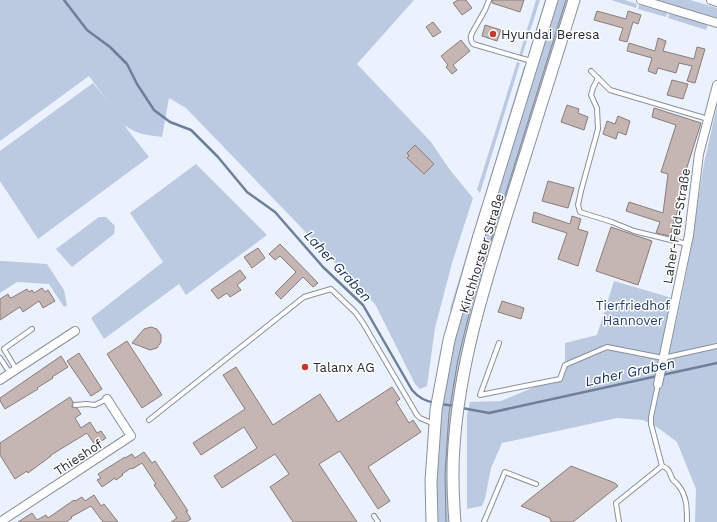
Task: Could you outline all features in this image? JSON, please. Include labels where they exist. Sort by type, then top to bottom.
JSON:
[{"type":"main road","name":"Kirchhorster Straße","points":[[432,522],[431,481],[436,410],[448,340],[552,0]]},
{"type":"main road","name":"Kirchhorster Straße","points":[[455,522],[453,496],[454,447],[457,415],[470,341],[493,258],[574,0]]},
{"type":"street","points":[[641,0],[717,23]]},
{"type":"street","points":[[711,0],[717,2]]},
{"type":"street","name":"Laher-Feld-Straße","points":[[658,384],[687,244],[699,154],[717,85]]},
{"type":"street","points":[[0,380],[75,331]]},
{"type":"street","name":"Thieshof","points":[[0,522],[131,436],[107,399]]},
{"type":"lane","points":[[489,0],[470,37],[473,44],[533,62]]},
{"type":"lane","points":[[591,71],[610,90],[708,119]]},
{"type":"lane","points":[[598,78],[593,88],[592,95],[597,108],[598,129],[581,191],[578,205],[580,212],[634,231],[687,244]]},
{"type":"lane","points":[[149,420],[304,297],[332,289],[355,312],[363,323],[417,415],[427,422],[435,424]]},
{"type":"lane","points":[[13,372],[4,349],[32,329]]},
{"type":"lane","points":[[499,344],[480,395],[560,380],[565,365],[607,347],[663,358],[717,346]]},
{"type":"lane","points":[[0,358],[13,372]]},
{"type":"lane","points":[[658,384],[651,417],[651,424],[662,466]]},
{"type":"lane","points":[[75,405],[95,405],[107,399]]},
{"type":"lane","points":[[619,522],[616,503],[662,466]]},
{"type":"lane","points":[[662,466],[667,468],[670,472],[673,480],[686,500],[687,522]]},
{"type":"lane","points":[[484,522],[505,472],[536,484]]},
{"type":"lane","points":[[374,516],[378,522]]},
{"type":"green space","points":[[0,0],[414,0],[357,64],[431,142],[450,170],[473,198],[452,263],[435,328],[427,386],[420,389],[415,384],[375,304],[186,108],[169,98],[162,137],[142,134],[124,125],[149,157],[38,239],[0,181],[0,151],[93,83],[108,102],[89,76],[0,141]]},
{"type":"green space","points":[[536,0],[540,0],[522,56],[519,56]]},
{"type":"green space","points":[[545,0],[548,0],[531,55],[528,56]]},
{"type":"green space","points":[[556,0],[567,0],[560,26],[561,28],[469,327],[450,522],[437,522],[436,481],[439,425],[456,325]]},
{"type":"green space","points":[[611,0],[625,0],[637,4],[636,8]]},
{"type":"green space","points":[[650,0],[690,0],[717,8],[717,18],[711,18]]},
{"type":"green space","points":[[639,5],[667,13],[666,17],[638,9]]},
{"type":"green space","points":[[669,14],[708,24],[706,30],[668,18]]},
{"type":"green space","points":[[517,62],[520,63],[480,193],[477,190]]},
{"type":"green space","points":[[524,66],[527,69],[485,199],[484,198]]},
{"type":"green space","name":"Tierfriedhof Hannover","points":[[717,106],[717,522],[695,522],[696,489],[677,442],[657,427],[643,420],[617,418],[502,443],[491,468],[485,499],[482,506],[467,509],[467,415],[470,402],[501,401],[547,382],[560,379],[565,365],[565,343],[597,335],[614,281],[672,298],[662,342],[671,345],[691,249],[704,163]]},
{"type":"green space","points":[[196,164],[267,235],[186,295],[179,284],[104,339],[91,318],[163,262],[130,213]]},
{"type":"green space","points":[[481,207],[483,210],[451,311],[450,309]]},
{"type":"green space","points":[[99,217],[106,217],[115,226],[114,234],[72,267],[56,249]]},
{"type":"green space","points":[[0,261],[47,264],[64,290],[67,305],[64,307],[49,284],[17,282],[0,293]]},
{"type":"building","points":[[458,0],[466,0],[472,8],[462,15],[453,3]]},
{"type":"building","points":[[492,0],[524,0],[520,12],[492,3]]},
{"type":"building","points":[[597,11],[626,19],[628,11],[641,15],[638,24],[633,22],[627,42],[619,40],[623,28],[594,20]]},
{"type":"building","points":[[433,22],[441,32],[433,37],[426,27]]},
{"type":"building","points":[[485,25],[501,30],[497,41],[482,36]]},
{"type":"building","points":[[658,38],[666,41],[663,51],[694,59],[697,47],[705,49],[695,83],[687,81],[692,66],[679,63],[676,73],[658,68],[656,74],[648,71],[652,58],[627,51],[629,43],[655,51]]},
{"type":"building","points":[[461,40],[470,51],[453,65],[457,70],[452,74],[446,67],[448,65],[441,56]]},
{"type":"building","points":[[672,80],[688,84],[683,99],[667,95]]},
{"type":"building","points":[[567,105],[579,109],[578,113],[588,117],[584,130],[561,122]]},
{"type":"building","points":[[654,108],[701,123],[682,183],[678,209],[670,236],[656,233],[660,222],[626,211],[629,202],[663,213],[668,174],[661,172],[676,125],[652,117]]},
{"type":"building","points":[[618,116],[630,121],[626,135],[618,132],[616,139],[603,134],[607,121],[615,124]]},
{"type":"building","points":[[415,145],[434,164],[424,174],[407,158],[409,156],[407,153]]},
{"type":"building","points":[[548,181],[574,188],[568,208],[542,201]]},
{"type":"building","points":[[534,212],[570,224],[572,216],[581,219],[578,229],[588,232],[578,266],[558,259],[567,233],[532,222]]},
{"type":"building","points":[[611,227],[652,241],[638,285],[596,271]]},
{"type":"building","points":[[280,244],[318,283],[313,287],[303,277],[281,299],[275,293],[296,272],[280,256],[275,260],[269,254]]},
{"type":"building","points":[[258,248],[265,258],[252,268],[244,257]]},
{"type":"building","points":[[240,270],[246,278],[237,285],[241,290],[230,297],[227,293],[218,299],[211,290]]},
{"type":"building","points":[[42,288],[45,292],[48,290],[55,301],[43,308],[39,301],[23,312],[20,307],[0,320],[0,299],[8,294],[10,298],[13,297],[27,289],[29,292],[32,290],[34,293]]},
{"type":"building","points":[[502,301],[524,308],[521,319],[498,312]]},
{"type":"building","points":[[151,327],[157,329],[161,335],[161,342],[157,348],[150,350],[132,343],[144,329]]},
{"type":"building","points":[[127,341],[162,395],[142,408],[107,354]]},
{"type":"building","points":[[79,353],[102,389],[91,396],[67,361]]},
{"type":"building","points":[[61,356],[68,367],[37,388],[38,389],[5,409],[0,401],[0,398]]},
{"type":"building","points":[[236,367],[273,425],[320,394],[338,422],[392,387],[400,399],[396,402],[409,423],[413,420],[421,432],[368,467],[390,501],[378,509],[340,451],[319,464],[357,522],[293,522],[270,487],[289,474],[275,454],[222,488],[214,476],[257,448],[244,427],[201,455],[193,443],[245,409],[223,375]]},
{"type":"building","points":[[70,397],[73,402],[72,407],[77,408],[81,414],[75,418],[81,428],[90,422],[97,433],[101,431],[106,438],[95,445],[87,433],[51,455],[28,473],[27,471],[15,479],[0,455],[0,443]]},
{"type":"building","points":[[144,452],[152,463],[155,461],[188,511],[186,511],[191,519],[186,522],[171,522],[177,518],[154,485],[156,484],[142,463],[132,469],[131,468],[116,480],[115,478],[102,487],[97,480],[101,478],[98,474],[125,457],[132,454],[135,458]]},
{"type":"building","points":[[571,466],[615,483],[618,486],[573,522],[551,522],[550,518],[521,506]]},
{"type":"building","points":[[94,495],[101,506],[104,504],[118,522],[103,522],[91,506],[71,517],[72,518],[66,522],[18,522],[32,513],[37,520],[46,515],[48,518],[74,500],[75,501],[82,497],[85,501]]},
{"type":"waterway","name":"Laher Graben","points":[[64,0],[87,30],[110,47],[127,64],[137,84],[154,110],[170,122],[191,130],[218,157],[247,192],[275,212],[323,267],[363,305],[412,390],[422,399],[435,403]]},
{"type":"waterway","name":"Laher Graben","points":[[462,408],[489,413],[717,363]]},
{"type":"waterway","name":"Laher Graben","points":[[440,404],[455,406]]},
{"type":"tram line","points":[[446,522],[445,474],[449,413],[458,359],[473,298],[566,0]]},
{"type":"place","name":"Hyundai Beresa","points":[[493,34]]},
{"type":"place","name":"Talanx AG","points":[[305,367]]}]
